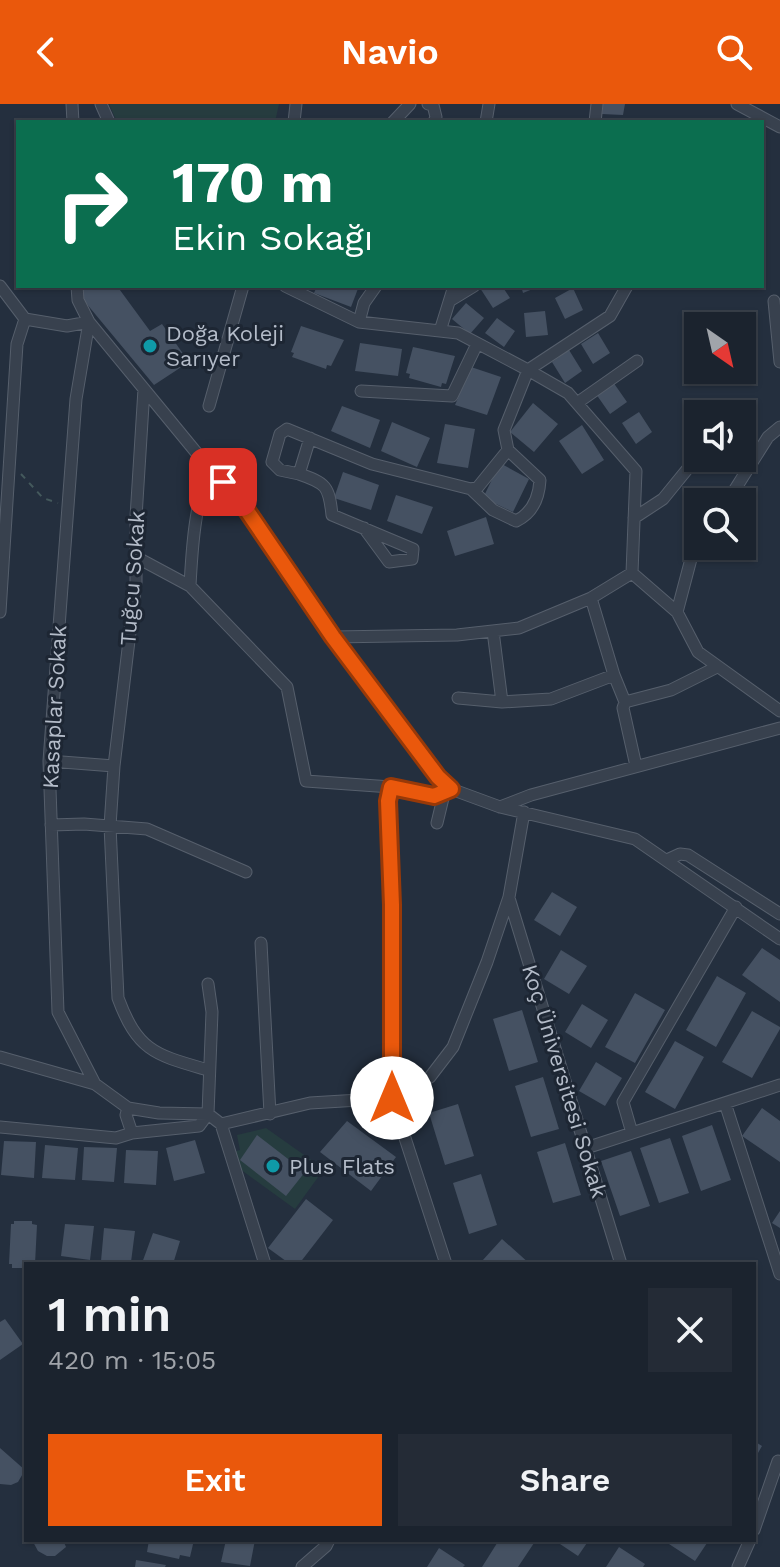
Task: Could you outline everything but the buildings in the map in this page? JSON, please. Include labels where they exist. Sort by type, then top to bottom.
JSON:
[{"type":"street","points":[[395,120],[410,104]]},
{"type":"street","points":[[428,104],[433,105],[435,120]]},
{"type":"street","points":[[737,104],[780,127]]},
{"type":"street","points":[[0,286],[25,319],[67,326],[89,322]]},
{"type":"street","points":[[77,288],[78,300],[89,322],[209,468],[237,496],[333,637],[447,791]]},
{"type":"street","points":[[292,288],[359,322],[458,333],[568,393],[636,471],[632,573]]},
{"type":"street","points":[[359,322],[364,303],[375,288]]},
{"type":"street","points":[[440,331],[454,288]]},
{"type":"street","points":[[451,300],[471,288]]},
{"type":"street","points":[[364,528],[332,515],[329,491],[323,484],[280,470],[272,462],[280,434],[287,429],[372,464],[471,489],[493,510],[516,521],[525,516],[539,496],[540,480],[534,471],[508,450],[504,430],[528,370],[610,316],[626,288]]},
{"type":"street","points":[[209,406],[242,291]]},
{"type":"street","points":[[774,301],[780,362]]},
{"type":"street","points":[[0,612],[17,344],[25,319]]},
{"type":"street","name":"Kasaplar Sokak","points":[[89,322],[76,399],[49,761],[58,1012],[95,1084]]},
{"type":"street","points":[[361,391],[452,396],[477,344]]},
{"type":"street","points":[[577,403],[637,361]]},
{"type":"street","name":"Tuğcu Sokak","points":[[144,389],[136,517],[136,582],[110,826],[118,998],[126,1019],[144,1044],[159,1055],[208,1070]]},
{"type":"street","points":[[736,488],[768,437],[780,427]]},
{"type":"street","points":[[299,474],[310,438]]},
{"type":"street","points":[[471,489],[482,485],[508,450]]},
{"type":"street","points":[[190,586],[192,550],[209,468]]},
{"type":"street","points":[[634,518],[663,499],[685,472]]},
{"type":"street","points":[[136,557],[190,586],[287,687],[306,781],[391,787],[434,796],[447,791],[635,839],[780,939]]},
{"type":"street","points":[[677,612],[691,560]]},
{"type":"street","points":[[333,637],[457,635],[519,628],[591,598],[632,573]]},
{"type":"street","points":[[632,573],[677,612],[698,652],[780,711]]},
{"type":"street","points":[[591,598],[625,702],[623,708],[636,766]]},
{"type":"street","points":[[493,631],[502,702]]},
{"type":"street","points":[[625,702],[671,690],[717,667]]},
{"type":"street","points":[[458,698],[502,702],[551,699],[614,675]]},
{"type":"street","points":[[500,807],[531,795],[780,728]]},
{"type":"street","points":[[49,761],[114,766]]},
{"type":"street","points":[[391,787],[388,801],[392,905],[392,1098],[445,1262]]},
{"type":"street","points":[[437,823],[447,791]]},
{"type":"street","points":[[221,1124],[310,1103],[392,1098],[430,1077],[453,1047],[487,962],[509,897],[524,812]]},
{"type":"street","points":[[51,825],[147,829],[246,872]]},
{"type":"street","points":[[667,860],[680,854],[688,855],[780,914]]},
{"type":"street","name":"Koç Üniversitesi Sokak","points":[[509,897],[620,1262]]},
{"type":"street","points":[[632,1133],[623,1102],[736,907]]},
{"type":"street","points":[[261,943],[270,1114]]},
{"type":"street","points":[[0,1127],[116,1138],[132,1133],[199,1126],[208,1114],[212,1012],[208,984]]},
{"type":"street","points":[[0,1057],[95,1084],[128,1108],[159,1113],[208,1114],[221,1124],[264,1262]]},
{"type":"street","points":[[586,1148],[780,1085]]},
{"type":"street","points":[[725,1103],[780,1274]]},
{"type":"street","points":[[128,1108],[126,1115],[132,1133]]},
{"type":"street","points":[[756,1524],[778,1461]]},
{"type":"street","points":[[302,1567],[328,1542]]},
{"type":"street","points":[[738,1567],[749,1542]]},
{"type":"path","points":[[7,470],[25,476],[43,498],[53,503],[67,504]]},
{"type":"green space","points":[[109,104],[279,104],[275,120],[116,120]]},
{"type":"green space","points":[[266,1128],[324,1169],[295,1209],[240,1169],[236,1151],[240,1150],[237,1135]]},
{"type":"place","name":"Doğa Koleji Sarıyer","points":[[150,346]]},
{"type":"place","name":"Plus Flats","points":[[273,1166]]},
{"type":"route","points":[[223,482],[237,496],[333,637],[438,777],[451,789],[434,796],[391,787],[388,801],[392,905],[392,1098]]}]
